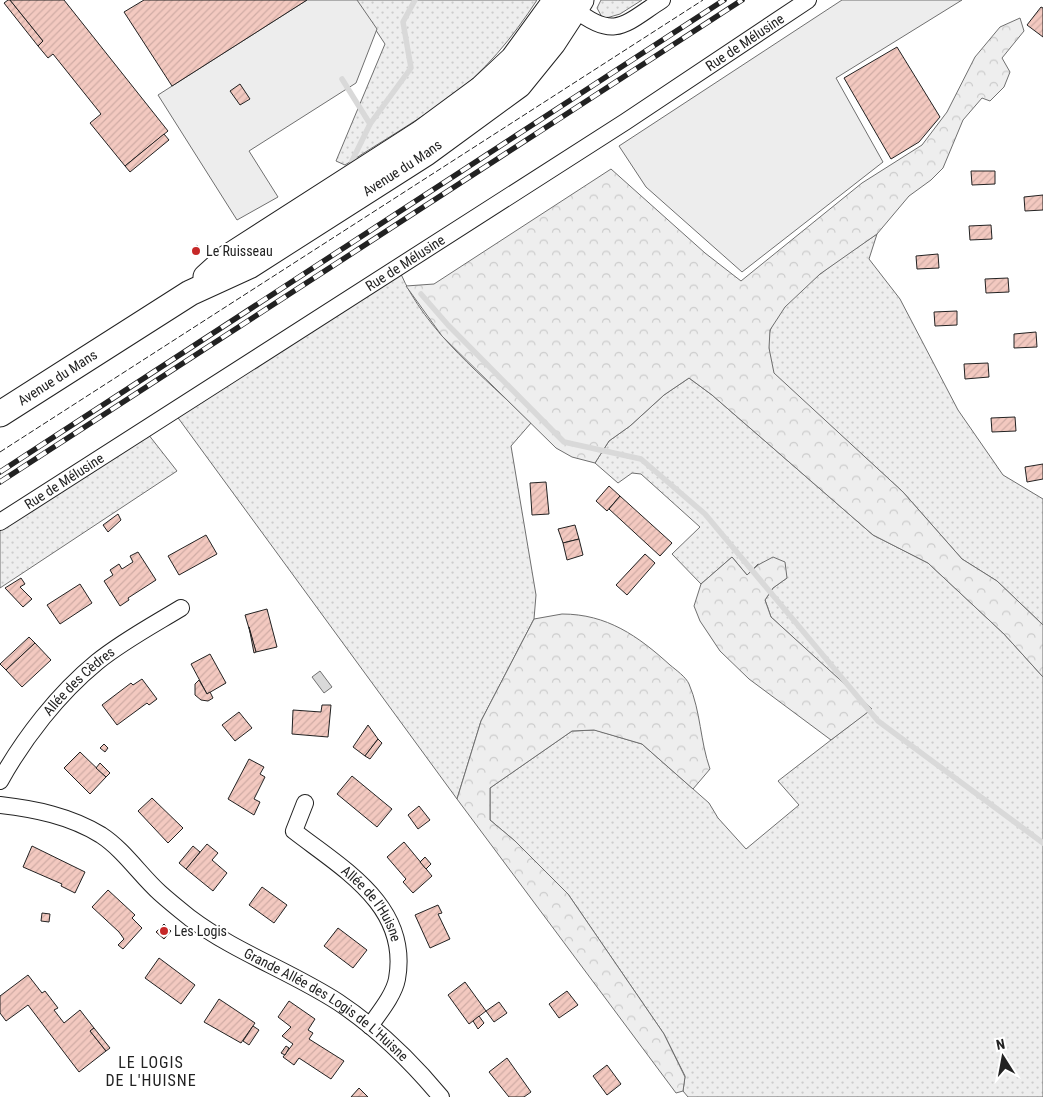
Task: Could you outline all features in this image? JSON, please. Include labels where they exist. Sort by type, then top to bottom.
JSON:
[{"type":"main road","name":"Avenue du Mans","points":[[0,414],[190,293],[228,257],[421,133],[482,88],[571,3]]},
{"type":"street","points":[[571,3],[591,22],[615,27],[662,0]]},
{"type":"street","name":"Rue de Mélusine","points":[[0,522],[625,122],[808,0]]},
{"type":"street","name":"Allée des Cèdres","points":[[0,781],[17,751],[76,680],[124,643],[181,608]]},
{"type":"street","name":"Allée de l'Huisne","points":[[305,802],[294,830],[367,888],[381,906],[391,925],[398,950],[397,981],[384,1006],[370,1026]]},
{"type":"street","name":"Grande Allée des Logis de L'Huisne","points":[[0,805],[38,809],[74,822],[101,836],[160,893],[190,918],[229,944],[338,1002],[370,1026],[416,1068],[440,1097]]},
{"type":"green space","points":[[356,0],[537,0],[497,54],[474,78],[423,116],[345,165],[336,161],[385,44]]},
{"type":"green space","points":[[601,0],[642,0],[620,14],[603,19],[597,8]]},
{"type":"green space","points":[[1020,18],[1024,31],[1002,58],[1010,72],[1004,87],[990,101],[982,98],[963,120],[943,168],[931,180],[909,196],[877,234],[820,274],[785,307],[770,330],[769,348],[774,373],[903,492],[962,559],[997,581],[1043,625],[1043,677],[1004,634],[928,563],[873,535],[712,395],[689,378],[664,395],[630,426],[609,441],[595,463],[572,457],[556,448],[442,336],[406,286],[434,284],[611,169],[705,253],[741,281],[862,183],[922,145],[947,112],[975,57],[1000,27]]},
{"type":"green space","points":[[877,234],[869,259],[900,299],[958,410],[1003,475],[1043,499],[1043,625],[997,581],[962,559],[903,492],[773,373],[768,341],[776,318],[786,304],[816,277]]},
{"type":"green space","points":[[400,272],[411,294],[441,334],[476,371],[531,423],[511,446],[536,595],[534,619],[481,721],[457,799],[176,415]]},
{"type":"green space","points":[[689,378],[712,395],[873,535],[928,563],[1004,634],[1043,677],[1043,1097],[688,1097],[683,1091],[685,1076],[664,1034],[568,894],[515,841],[490,820],[490,788],[572,731],[595,730],[642,744],[709,803],[718,818],[746,849],[799,805],[778,781],[871,709],[771,617],[765,600],[773,588],[787,578],[758,564],[747,575],[732,557],[701,584],[672,554],[700,527],[641,474],[632,473],[618,483],[595,463],[609,441],[630,426],[664,395]]},
{"type":"green space","points":[[148,434],[177,471],[0,588],[0,530]]},
{"type":"green space","points":[[732,557],[747,575],[758,565],[773,557],[785,562],[787,578],[773,588],[765,600],[771,617],[872,709],[831,740],[749,679],[720,651],[700,621],[694,606],[701,584]]},
{"type":"green space","points":[[562,614],[578,615],[608,622],[634,636],[688,681],[710,769],[693,789],[642,744],[594,730],[572,731],[490,788],[490,820],[515,841],[568,894],[664,1034],[685,1077],[683,1091],[676,1093],[457,799],[481,721],[534,619]]},
{"type":"shaded area","points":[[307,0],[357,0],[377,29],[356,83],[249,151],[278,197],[237,220],[158,95]]},
{"type":"shaded area","points":[[842,0],[962,0],[836,78],[883,162],[742,272],[646,187],[619,146]]},
{"type":"shaded area","points":[[320,671],[332,687],[324,693],[312,677]]},
{"type":"building","points":[[10,0],[43,41],[38,46],[4,3]]},
{"type":"building","points":[[10,0],[64,0],[168,131],[125,166],[90,123],[101,114],[53,54],[48,58],[38,46],[43,41]]},
{"type":"building","points":[[144,0],[307,0],[172,86],[124,12]]},
{"type":"building","points":[[1041,7],[1043,8],[1043,37],[1027,25]]},
{"type":"building","points":[[897,47],[940,117],[919,142],[891,159],[844,78]]},
{"type":"building","points":[[240,84],[250,99],[240,105],[230,91]]},
{"type":"building","points":[[164,134],[169,140],[130,172],[125,166]]},
{"type":"building","points":[[971,171],[995,171],[995,184],[972,185]]},
{"type":"building","points":[[1043,195],[1043,210],[1025,211],[1024,197]]},
{"type":"building","points":[[991,225],[992,239],[970,240],[969,226]]},
{"type":"building","name":"Le Ruisseau","points":[[197,245],[201,251],[195,256],[191,250]]},
{"type":"building","points":[[938,254],[939,268],[917,269],[916,256]]},
{"type":"building","points":[[1008,278],[1009,292],[986,293],[985,279]]},
{"type":"building","points":[[957,311],[957,325],[935,326],[934,312]]},
{"type":"building","points":[[1036,332],[1037,347],[1014,348],[1014,334]]},
{"type":"building","points":[[988,363],[989,377],[965,379],[964,364]]},
{"type":"building","points":[[1015,417],[1016,431],[992,432],[991,418]]},
{"type":"building","points":[[1043,464],[1043,479],[1027,482],[1025,467]]},
{"type":"building","points":[[546,482],[549,514],[532,515],[530,483]]},
{"type":"building","points":[[609,486],[620,496],[607,511],[596,501]]},
{"type":"building","points":[[620,496],[672,543],[660,556],[609,509]]},
{"type":"building","points":[[118,514],[121,520],[108,532],[103,525]]},
{"type":"building","points":[[575,525],[579,539],[563,543],[558,529]]},
{"type":"building","points":[[206,535],[217,554],[179,575],[168,556]]},
{"type":"building","points":[[579,539],[583,555],[567,560],[563,543]]},
{"type":"building","points":[[138,552],[156,580],[128,598],[129,600],[120,606],[104,581],[113,575],[110,570],[119,564],[122,569],[133,562],[130,556]]},
{"type":"building","points":[[645,554],[655,563],[627,595],[616,585]]},
{"type":"building","points":[[21,578],[25,584],[20,587],[32,599],[23,607],[5,588]]},
{"type":"building","points":[[80,584],[92,603],[60,624],[47,605]]},
{"type":"building","points":[[267,609],[277,647],[256,652],[245,615]]},
{"type":"building","points":[[249,627],[256,652],[254,653]]},
{"type":"building","points":[[29,637],[35,643],[6,670],[0,664]]},
{"type":"building","points":[[35,643],[51,660],[22,687],[6,670]]},
{"type":"building","points":[[210,654],[226,683],[207,694],[191,664]]},
{"type":"building","points":[[142,679],[157,699],[149,705],[147,703],[117,725],[102,705],[131,683],[133,685]]},
{"type":"building","points":[[199,680],[207,694],[210,692],[213,698],[208,701],[201,700],[195,695],[195,684]]},
{"type":"building","points":[[322,705],[331,705],[328,737],[292,734],[293,710],[321,712]]},
{"type":"building","points":[[239,712],[252,728],[235,741],[222,725]]},
{"type":"building","points":[[368,725],[378,739],[365,756],[353,747]]},
{"type":"building","points":[[378,739],[382,743],[370,759],[365,756]]},
{"type":"building","points":[[104,744],[108,748],[105,752],[100,748]]},
{"type":"building","points":[[80,752],[106,777],[90,794],[64,768]]},
{"type":"building","points":[[249,759],[264,767],[260,774],[265,777],[254,799],[260,802],[254,815],[228,799]]},
{"type":"building","points":[[100,763],[110,773],[106,777],[96,768]]},
{"type":"building","points":[[352,776],[392,809],[377,827],[337,794]]},
{"type":"building","points":[[152,798],[183,828],[168,843],[138,811]]},
{"type":"building","points":[[419,806],[430,820],[418,829],[408,815]]},
{"type":"building","points":[[404,842],[432,876],[413,893],[403,882],[406,879],[387,857]]},
{"type":"building","points":[[207,844],[218,853],[212,860],[227,873],[213,891],[186,869]]},
{"type":"building","points":[[32,846],[85,872],[75,893],[61,886],[62,884],[23,867]]},
{"type":"building","points":[[193,846],[200,852],[186,869],[179,863]]},
{"type":"building","points":[[425,857],[431,864],[426,869],[420,862]]},
{"type":"building","points":[[262,887],[287,905],[274,923],[249,905]]},
{"type":"building","points":[[108,890],[135,915],[132,918],[142,928],[123,949],[118,945],[124,939],[119,932],[92,907]]},
{"type":"building","points":[[438,905],[442,913],[438,914],[450,939],[430,948],[415,915]]},
{"type":"building","points":[[42,913],[50,914],[49,922],[41,921]]},
{"type":"building","name":"Les Logis","points":[[164,924],[171,931],[164,939],[156,932]]},
{"type":"building","points":[[338,928],[367,950],[353,968],[324,946]]},
{"type":"building","points":[[159,958],[195,985],[181,1004],[145,978]]},
{"type":"building","points":[[28,975],[42,993],[45,991],[58,1008],[54,1010],[64,1023],[80,1010],[94,1028],[90,1031],[106,1051],[79,1072],[28,1005],[6,1021],[0,1013],[0,996]]},
{"type":"building","points":[[465,982],[486,1011],[469,1024],[448,995]]},
{"type":"building","points":[[567,991],[578,1005],[559,1018],[549,1004]]},
{"type":"building","points":[[219,999],[255,1023],[241,1043],[204,1022]]},
{"type":"building","points":[[289,1001],[315,1019],[308,1030],[313,1033],[309,1039],[344,1061],[331,1079],[299,1058],[294,1065],[283,1057],[293,1044],[282,1036],[291,1027],[278,1017]]},
{"type":"building","points":[[499,1002],[507,1013],[494,1022],[486,1011]]},
{"type":"building","points":[[479,1016],[484,1023],[478,1029],[473,1021]]},
{"type":"building","points":[[253,1026],[259,1030],[249,1045],[243,1041]]},
{"type":"building","points":[[94,1028],[110,1048],[106,1051],[90,1031]]},
{"type":"building","points":[[286,1046],[289,1048],[285,1055],[281,1053]]},
{"type":"building","points":[[507,1058],[531,1092],[524,1097],[509,1097],[489,1072]]},
{"type":"building","points":[[607,1065],[621,1084],[607,1095],[593,1076]]},
{"type":"building","points":[[359,1088],[368,1097],[351,1097]]},
{"type":"waterway","points":[[370,124],[411,68],[403,22],[415,0]]},
{"type":"waterway","points":[[342,79],[370,124],[352,161]]},
{"type":"waterway","points":[[421,294],[448,325],[564,442],[641,459],[705,514],[878,721],[1043,843]]},
{"type":"railway","points":[[0,472],[724,0]]},
{"type":"railway","points":[[0,482],[742,0]]},
{"type":"fence","points":[[0,452],[703,0]]},
{"type":"place","name":"Le Ruisseau","points":[[196,251]]},
{"type":"place","name":"Les Logis","points":[[164,931]]},
{"type":"district","name":"LE LOGIS DE L'HUISNE","points":[[151,1071]]}]
